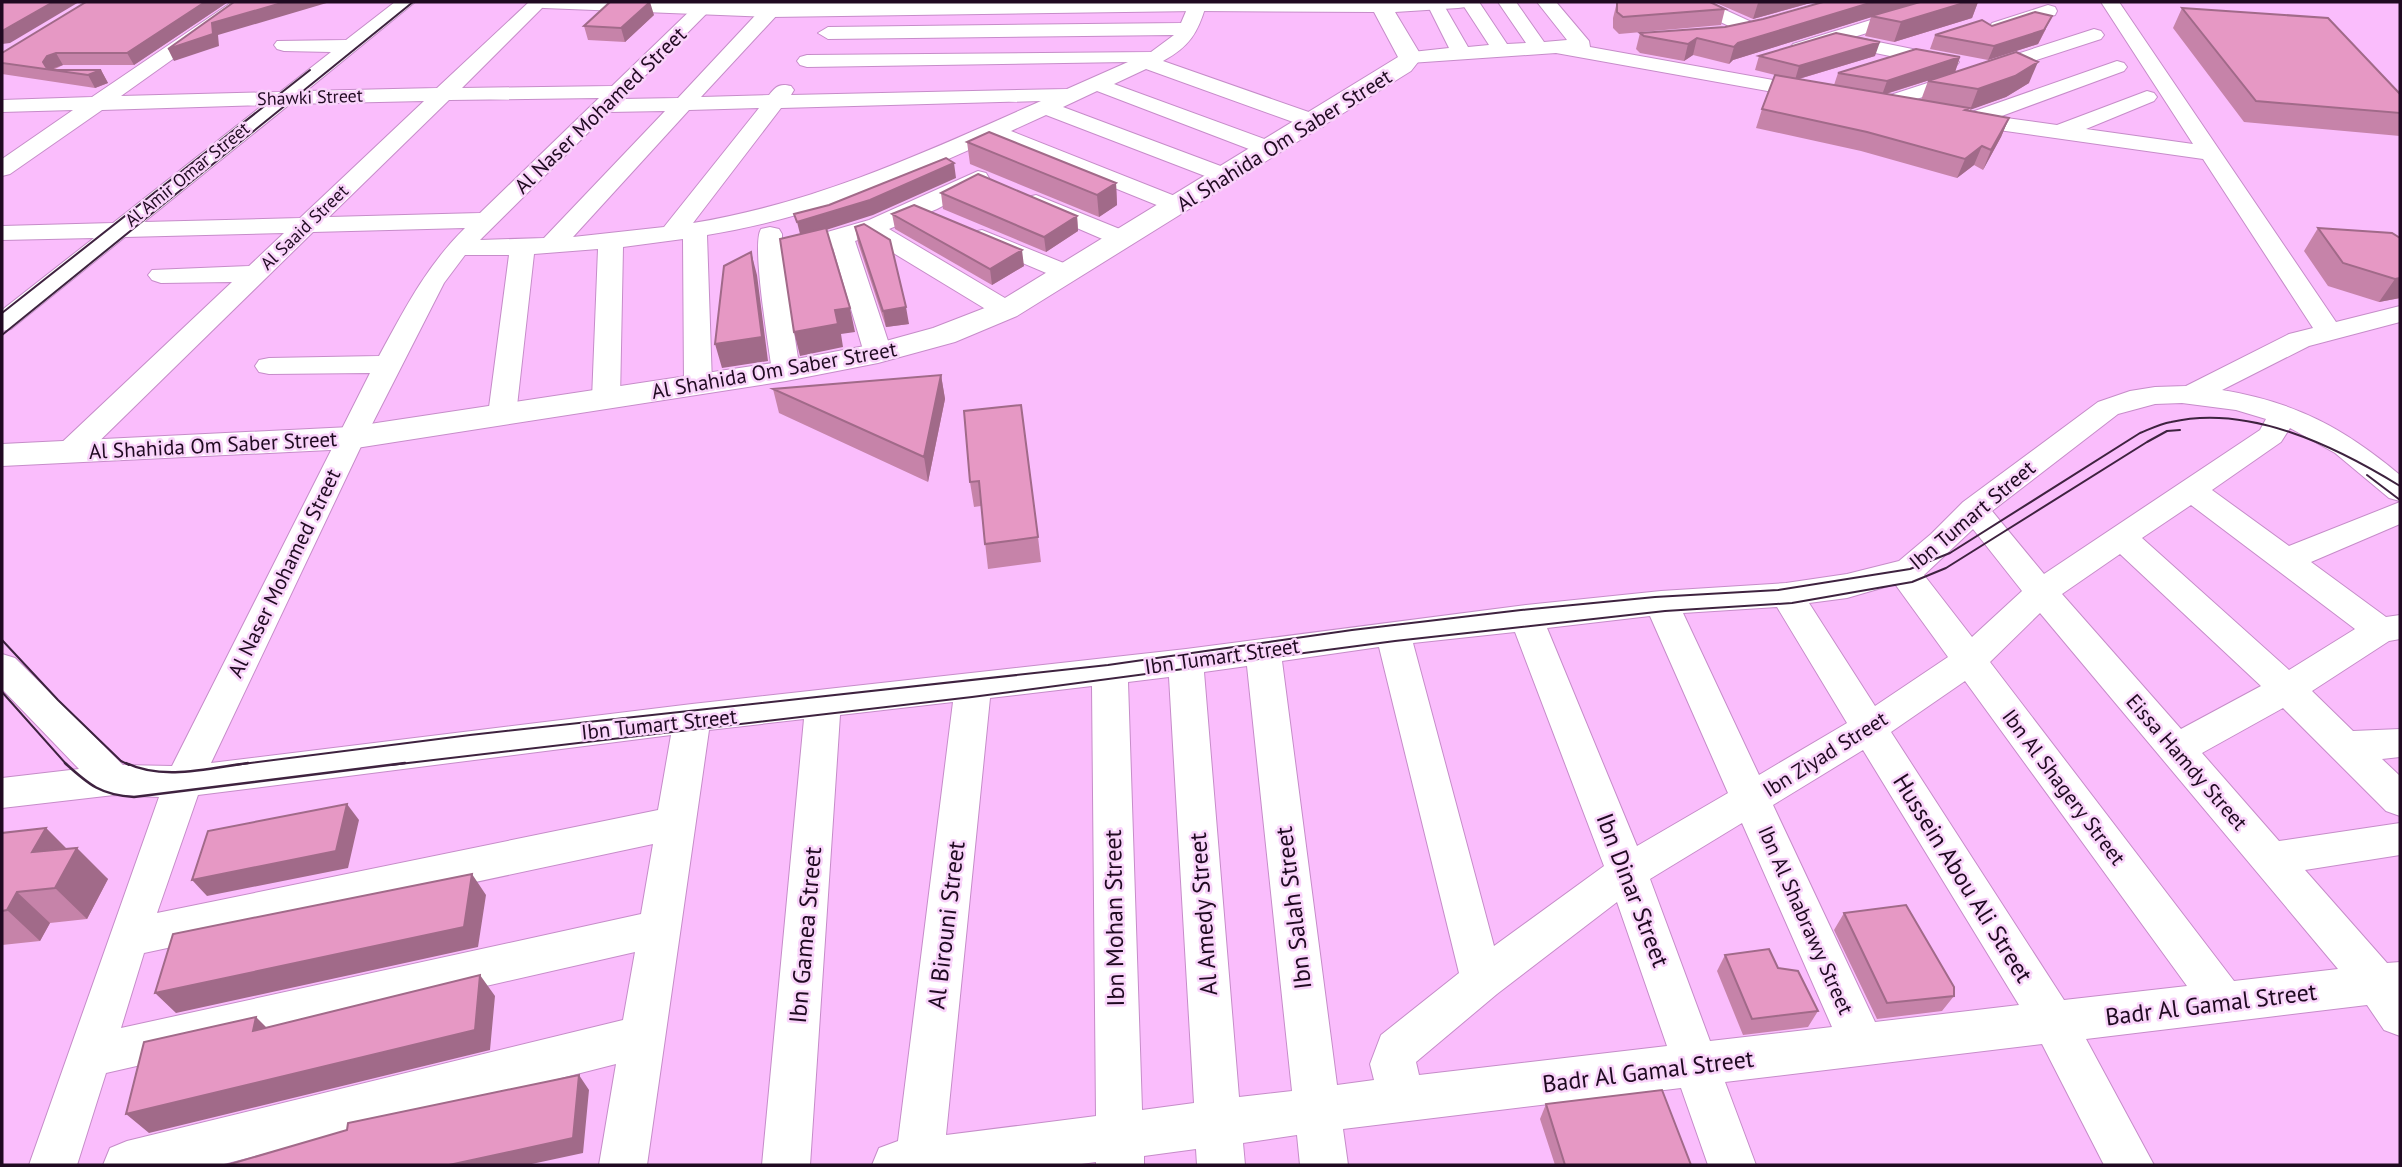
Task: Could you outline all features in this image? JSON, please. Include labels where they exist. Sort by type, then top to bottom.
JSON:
[{"type":"street","points":[[2,169],[244,2]]},
{"type":"street","name":"Al Amir Omar Street","points":[[2,323],[281,98],[406,2]]},
{"type":"street","points":[[542,2],[706,5],[771,10],[849,6],[1381,6],[1458,2]]},
{"type":"street","name":"Al Saaid Street","points":[[69,453],[542,2]]},
{"type":"street","points":[[1470,2],[1502,51]]},
{"type":"street","points":[[1507,2],[1548,48],[1745,66],[1794,90],[1919,111]]},
{"type":"street","points":[[1546,2],[1582,45]]},
{"type":"street","points":[[1700,5],[1730,2]]},
{"type":"street","points":[[1780,54],[1947,2]]},
{"type":"street","points":[[2110,2],[2328,331]]},
{"type":"street","points":[[1434,3],[1462,54]]},
{"type":"street","name":"Al Naser Mohamed Street","points":[[53,1165],[183,782],[350,438],[432,282],[458,248],[706,5]]},
{"type":"street","points":[[458,248],[550,247],[684,232],[770,214],[859,188],[935,158],[1151,59],[1181,40],[1190,29],[1197,5]]},
{"type":"street","points":[[1700,5],[1758,27],[1720,35]]},
{"type":"street","points":[[698,384],[684,232],[776,100],[849,6]]},
{"type":"street","name":"Al Shahida Om Saber Street","points":[[2,455],[350,438],[786,371],[878,353],[944,335],[1006,310],[1404,66],[1410,58],[1381,6]]},
{"type":"street","points":[[550,247],[771,10]]},
{"type":"street","points":[[1979,25],[2048,11]]},
{"type":"street","points":[[1979,25],[2016,60]]},
{"type":"street","points":[[828,33],[1190,29]]},
{"type":"street","points":[[1879,105],[2094,35]]},
{"type":"street","points":[[1831,38],[1991,68],[2052,91]]},
{"type":"street","points":[[1874,65],[1928,40]]},
{"type":"street","points":[[1410,58],[1640,41]]},
{"type":"street","points":[[284,45],[351,46]]},
{"type":"street","points":[[1940,60],[1964,52]]},
{"type":"street","points":[[807,61],[1151,59],[1315,122]]},
{"type":"street","points":[[1971,120],[2117,67]]},
{"type":"street","points":[[101,74],[138,74]]},
{"type":"street","points":[[1794,90],[1827,80]]},
{"type":"street","points":[[1085,89],[1270,149]]},
{"type":"street","name":"Shawki Street","points":[[2,106],[443,94],[683,104],[1085,89]]},
{"type":"street","points":[[2058,132],[2147,97]]},
{"type":"street","points":[[1045,107],[1226,176]]},
{"type":"street","points":[[1945,116],[2210,153]]},
{"type":"street","points":[[992,131],[1177,205]]},
{"type":"street","points":[[935,158],[1123,239]]},
{"type":"street","points":[[770,255],[871,229],[919,210],[978,178]]},
{"type":"street","points":[[919,210],[1067,272]]},
{"type":"street","points":[[770,214],[770,255],[786,371]]},
{"type":"street","points":[[2,233],[487,220]]},
{"type":"street","points":[[871,229],[1006,310]]},
{"type":"street","points":[[842,238],[878,353]]},
{"type":"street","points":[[606,399],[611,242]]},
{"type":"street","points":[[502,415],[522,248]]},
{"type":"street","points":[[161,275],[256,274]]},
{"type":"street","points":[[2189,396],[2299,340],[2400,314]]},
{"type":"street","points":[[269,366],[389,364]]},
{"type":"street","name":"Ibn Tumart Street","points":[[2,793],[114,780],[183,782],[692,718],[1186,662],[1526,617],[1661,603],[1786,596],[1847,586],[1904,572],[1942,542],[1974,509],[2108,408],[2133,397],[2148,395],[2189,396],[2236,403],[2283,415],[2311,426],[2368,464],[2400,491]]},
{"type":"street","name":"Ibn Ziyad Street","points":[[1402,1099],[1393,1065],[1397,1049],[1482,980],[1627,872],[1869,728],[1970,660],[2041,592],[2120,536],[2272,436],[2283,415]]},
{"type":"street","points":[[2176,749],[2390,629],[2285,560],[2191,490]]},
{"type":"street","name":"Eissa Hamdy Street","points":[[1974,509],[2041,592],[2271,859],[2393,993]]},
{"type":"street","points":[[2285,560],[2400,512]]},
{"type":"street","points":[[2120,536],[2287,689],[2400,800]]},
{"type":"street","name":"Ibn Al Shagery Street","points":[[1904,572],[2225,1003]]},
{"type":"street","name":"Hussein Abou Ali Street","points":[[1786,596],[2054,1023],[2130,1165]]},
{"type":"street","name":"Ibn Al Shabrawy Street","points":[[1661,603],[1863,1046]]},
{"type":"street","name":"Ibn Dinar Street","points":[[1526,617],[1627,872],[1732,1165]]},
{"type":"street","points":[[1393,633],[1482,980]]},
{"type":"street","name":"Ibn Salah Street","points":[[1263,651],[1324,1165]]},
{"type":"street","name":"Al Amedy Street","points":[[1186,662],[1220,1144]]},
{"type":"street","points":[[2,667],[114,780]]},
{"type":"street","name":"Ibn Mohan Street","points":[[1110,671],[1118,1150]]},
{"type":"street","name":"Al Birouni Street","points":[[908,1164],[973,688]]},
{"type":"street","name":"Ibn Gamea Street","points":[[786,1165],[824,705]]},
{"type":"street","points":[[623,1165],[692,718]]},
{"type":"street","points":[[2345,746],[2400,743]]},
{"type":"street","points":[[128,938],[675,823]]},
{"type":"street","points":[[2271,859],[2400,839]]},
{"type":"street","points":[[89,1056],[660,928]]},
{"type":"street","name":"Badr Al Gamal Street","points":[[908,1164],[1220,1144],[1318,1110],[1402,1099],[2225,1003],[2393,993]]},
{"type":"street","points":[[127,1165],[643,1036]]},
{"type":"building","points":[[2,2],[53,2],[2,31]]},
{"type":"building","points":[[86,2],[205,2],[127,53],[56,53],[47,56],[43,62],[46,67],[55,70],[101,70],[88,75],[2,63],[2,53]]},
{"type":"building","points":[[234,2],[285,2],[212,23],[213,34],[168,49]]},
{"type":"building","points":[[610,2],[650,2],[621,28],[584,26]]},
{"type":"building","points":[[1617,2],[1710,2],[1725,9],[1623,17],[1617,12]]},
{"type":"building","points":[[1823,2],[1873,2],[1738,43],[1734,47],[1697,38],[1688,44],[1640,33],[1725,27]]},
{"type":"building","points":[[1920,2],[1967,2],[1901,22],[1871,16]]},
{"type":"building","points":[[2182,8],[2328,18],[2400,94],[2400,113],[2256,101]]},
{"type":"building","points":[[2035,12],[2052,16],[2044,30],[1994,46],[1935,35],[1982,20],[1992,26]]},
{"type":"building","points":[[1836,33],[1880,42],[1799,66],[1759,56]]},
{"type":"building","points":[[1916,49],[1960,57],[1887,81],[1838,73]]},
{"type":"building","points":[[2016,52],[2038,62],[2015,76],[1978,89],[1928,81]]},
{"type":"building","points":[[1775,75],[1969,108],[1965,110],[2009,118],[1991,150],[1982,146],[1965,159],[1867,132],[1762,109]]},
{"type":"building","points":[[989,132],[1116,183],[1097,195],[967,142]]},
{"type":"building","points":[[946,158],[954,163],[870,200],[797,222],[794,214],[829,205]]},
{"type":"building","points":[[978,174],[1077,216],[1044,237],[941,193]]},
{"type":"building","points":[[914,205],[1022,250],[990,269],[892,214]]},
{"type":"building","points":[[864,224],[890,240],[906,307],[883,311],[855,227]]},
{"type":"building","points":[[826,228],[850,308],[835,310],[838,324],[794,332],[780,239]]},
{"type":"building","points":[[2318,228],[2392,233],[2400,238],[2400,278],[2395,279],[2343,263]]},
{"type":"building","points":[[751,252],[762,337],[715,344],[724,266]]},
{"type":"building","points":[[941,375],[924,457],[773,389]]},
{"type":"building","points":[[1021,405],[1038,537],[985,544],[979,481],[970,482],[964,411]]},
{"type":"building","points":[[347,804],[336,851],[192,880],[208,831]]},
{"type":"building","points":[[46,828],[32,852],[77,848],[55,888],[17,892],[7,910],[2,911],[2,833]]},
{"type":"building","points":[[472,874],[464,927],[155,993],[173,934]]},
{"type":"building","points":[[1906,905],[1954,987],[1954,996],[1887,1003],[1844,913]]},
{"type":"building","points":[[1769,949],[1778,968],[1798,971],[1818,1011],[1752,1019],[1725,955]]},
{"type":"building","points":[[480,975],[475,1030],[126,1114],[144,1042],[256,1017],[253,1031]]},
{"type":"building","points":[[579,1075],[573,1138],[449,1165],[227,1165],[347,1130],[348,1123]]},
{"type":"building","points":[[1662,1090],[1691,1165],[1565,1165],[1546,1104]]},
{"type":"tram line","points":[[2,335],[413,2]]},
{"type":"tram line","points":[[2,313],[310,70]]},
{"type":"tram line","points":[[235,765],[470,735],[1108,665],[1352,630],[1521,610],[1655,597],[1778,590],[1910,569],[1950,553],[2140,433],[2167,423],[2201,418],[2231,419],[2290,432],[2320,443],[2400,486]]},
{"type":"tram line","points":[[391,765],[972,697],[1395,641],[1665,611],[1792,603],[1912,582],[1946,568],[2147,442],[2167,431],[2180,430]]},
{"type":"tram line","points":[[2367,475],[2400,500]]},
{"type":"tram line","points":[[2,640],[58,700],[121,761],[129,765]]},
{"type":"tram line","points":[[2,692],[66,764]]},
{"type":"tram line","points":[[126,763],[140,768],[171,772],[248,763]]},
{"type":"tram line","points":[[66,764],[96,788],[134,797],[405,763]]}]
